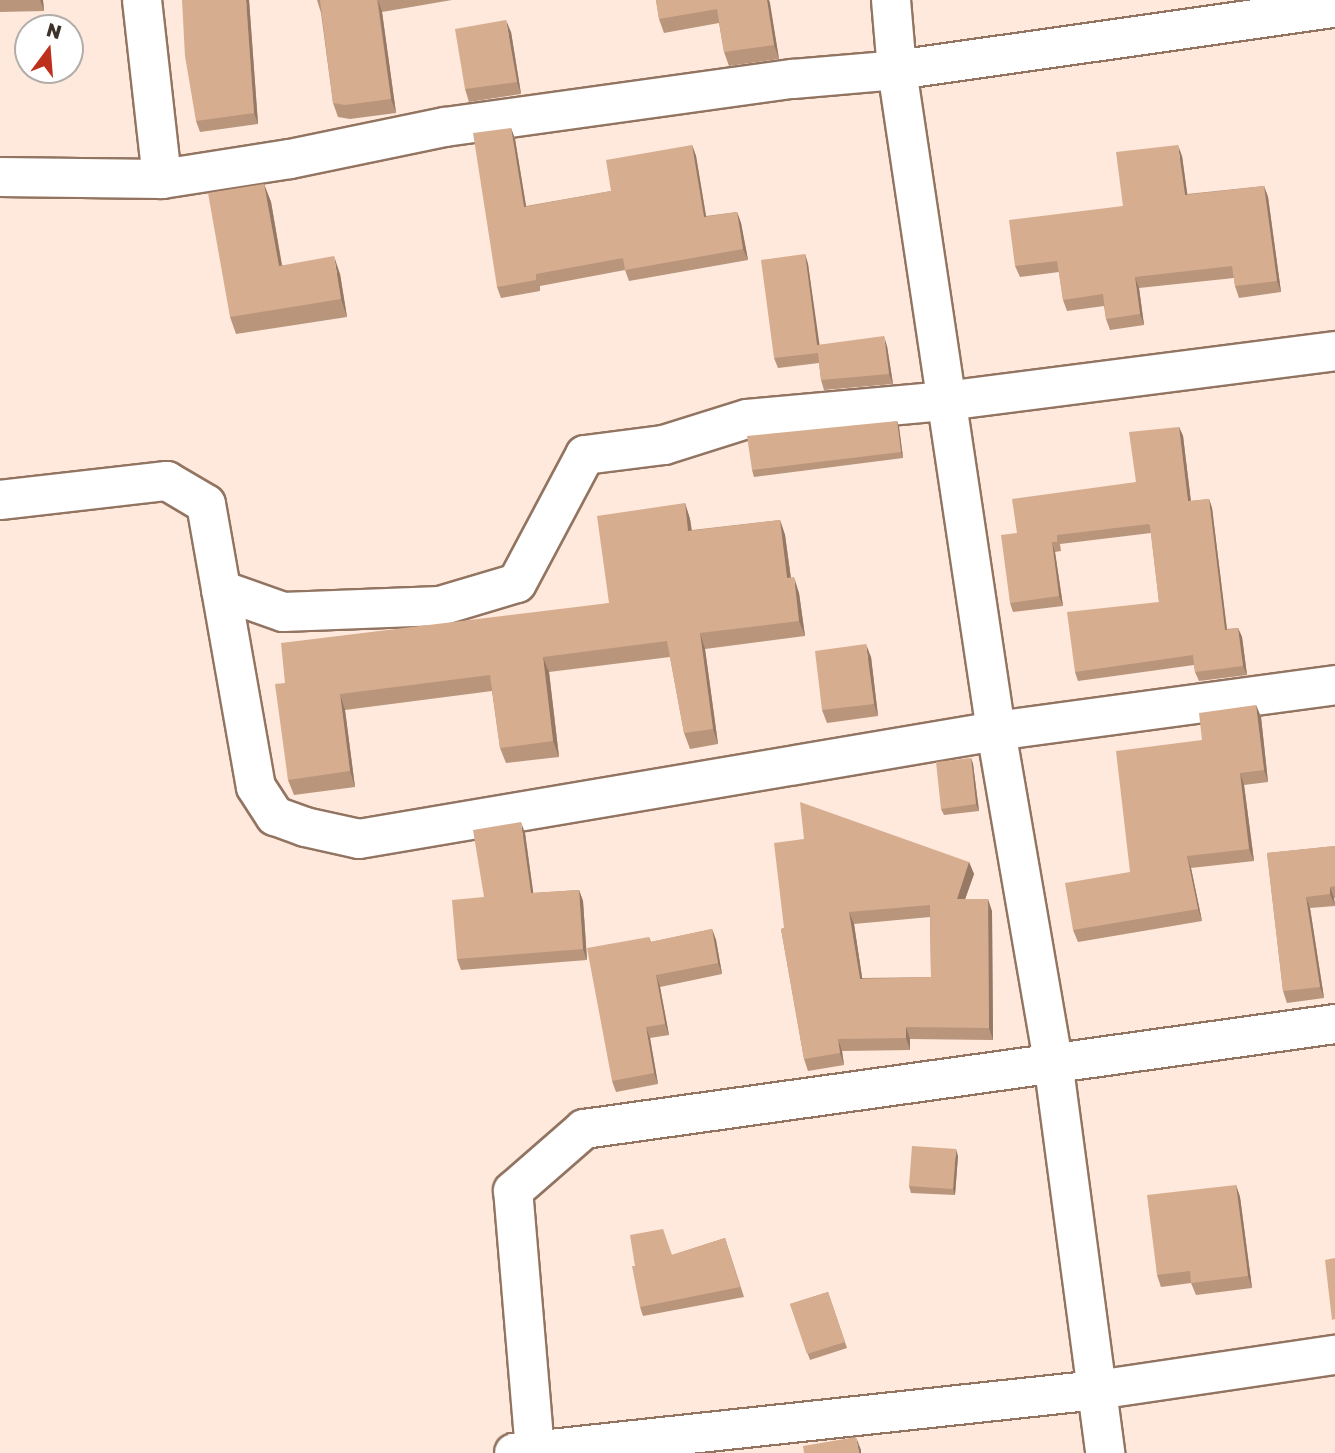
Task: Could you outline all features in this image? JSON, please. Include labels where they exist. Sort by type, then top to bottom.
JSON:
[{"type":"street","points":[[142,0],[162,179]]},
{"type":"street","points":[[891,0],[897,70],[996,731],[1053,1061],[1105,1453]]},
{"type":"street","points":[[0,177],[162,179],[290,159],[445,127],[793,79],[897,70],[1335,8]]},
{"type":"street","points":[[221,590],[283,612],[440,607],[517,583],[585,455],[664,445],[747,419],[946,401],[1335,351]]},
{"type":"street","points":[[0,500],[167,481],[206,504],[256,787],[275,816],[305,827],[359,839],[996,731],[1335,685]]},
{"type":"street","points":[[1335,1024],[1053,1061],[584,1129],[513,1191],[525,1452],[1097,1390],[1335,1354]]},
{"type":"building","points":[[182,0],[246,0],[254,113],[196,121],[185,56]]},
{"type":"building","points":[[320,0],[377,0],[391,99],[345,105],[333,103]]},
{"type":"building","points":[[656,0],[767,0],[774,45],[724,52],[717,9],[659,19]]},
{"type":"building","points":[[506,20],[517,82],[465,89],[455,29]]},
{"type":"building","points":[[511,128],[524,207],[611,191],[606,160],[692,145],[704,217],[737,212],[743,249],[625,270],[623,258],[536,274],[536,280],[497,287],[473,133]]},
{"type":"building","points":[[1178,145],[1185,195],[1264,186],[1277,281],[1235,286],[1232,266],[1135,277],[1140,314],[1106,319],[1103,294],[1063,300],[1057,261],[1015,266],[1009,220],[1123,206],[1116,152]]},
{"type":"building","points":[[264,184],[279,266],[334,256],[341,299],[230,317],[208,193]]},
{"type":"building","points":[[805,254],[817,345],[884,336],[889,374],[821,380],[818,353],[774,358],[761,260]]},
{"type":"building","points":[[897,421],[901,452],[752,470],[747,436]]},
{"type":"building","points":[[1179,427],[1188,501],[1209,499],[1225,630],[1238,628],[1243,666],[1195,672],[1193,655],[1075,672],[1067,612],[1159,602],[1149,524],[1057,535],[1057,542],[1052,542],[1059,596],[1010,603],[1001,535],[1017,533],[1012,499],[1136,482],[1129,432]]},
{"type":"building","points":[[685,503],[688,531],[780,520],[787,578],[794,577],[799,621],[700,633],[713,729],[684,733],[667,641],[543,657],[553,741],[500,748],[490,675],[340,694],[350,771],[288,780],[275,684],[285,683],[281,643],[609,603],[597,516]]},
{"type":"building","points":[[866,644],[874,704],[822,710],[815,651]]},
{"type":"building","points":[[1256,705],[1264,770],[1240,773],[1249,849],[1187,856],[1198,909],[1073,930],[1065,883],[1130,872],[1116,751],[1202,740],[1199,713]]},
{"type":"building","points":[[971,758],[976,804],[941,809],[936,762]]},
{"type":"building","points":[[800,802],[969,862],[957,899],[988,899],[989,1028],[906,1027],[906,1038],[838,1039],[840,1053],[804,1059],[781,929],[784,928],[774,843],[804,839]],"holes":[[[930,905],[931,977],[860,979],[849,912]]]},
{"type":"building","points":[[521,822],[531,893],[579,890],[583,949],[457,959],[452,900],[484,897],[473,830]]},
{"type":"building","points":[[1335,846],[1335,886],[1330,887],[1330,894],[1306,897],[1320,987],[1283,991],[1267,853]]},
{"type":"building","points":[[712,929],[718,963],[656,975],[665,1024],[646,1027],[654,1073],[612,1081],[587,948],[649,937],[650,942]]},
{"type":"building","points":[[912,1146],[956,1149],[953,1189],[909,1186]]},
{"type":"building","points":[[1236,1185],[1248,1276],[1191,1283],[1190,1271],[1157,1275],[1147,1195]]},
{"type":"building","points":[[663,1229],[672,1255],[725,1238],[740,1287],[640,1307],[632,1266],[635,1266],[630,1235]]},
{"type":"building","points":[[1335,1258],[1335,1319],[1332,1320],[1325,1260]]},
{"type":"building","points":[[828,1292],[845,1342],[807,1354],[790,1304]]},
{"type":"building","points":[[856,1437],[859,1453],[804,1453],[803,1446]]}]
